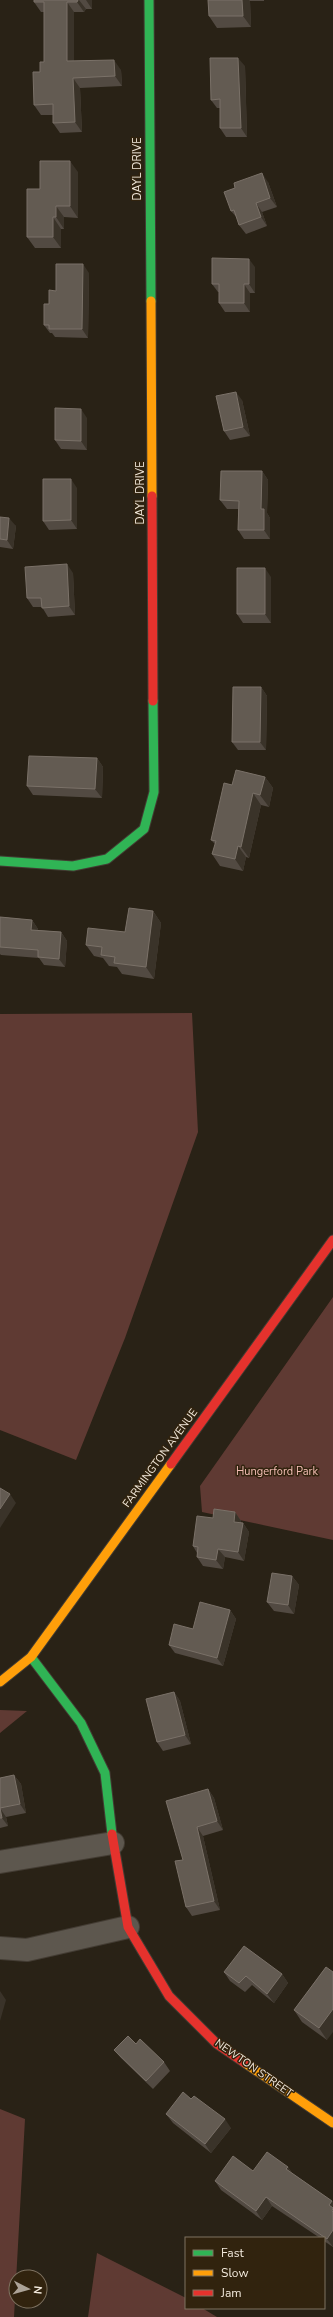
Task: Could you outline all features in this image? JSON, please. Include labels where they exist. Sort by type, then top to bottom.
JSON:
[{"type":"street","name":"DAYL DRIVE","points":[[0,861],[73,866],[107,859],[144,829],[154,792],[149,0]]},
{"type":"street","name":"FARMINGTON AVENUE","points":[[0,1682],[31,1657],[333,1240]]},
{"type":"street","name":"NEWTON STREET","points":[[31,1657],[81,1723],[105,1773],[113,1843],[128,1927],[169,1996],[217,2044],[333,2124]]},
{"type":"street","points":[[0,1862],[113,1843]]},
{"type":"street","points":[[0,1948],[27,1950],[128,1927]]},
{"type":"green space","points":[[192,1013],[198,1132],[125,1338],[76,1460],[0,1430],[0,1014]]},
{"type":"green space","name":"Hungerford Park","points":[[333,1297],[333,1540],[202,1512],[200,1486]]},
{"type":"green space","points":[[0,1710],[27,1711],[0,1733]]},
{"type":"green space","points":[[0,2109],[25,2119],[17,2269],[8,2269],[8,2309],[14,2309],[14,2317],[0,2317]]},
{"type":"green space","points":[[97,2253],[185,2297],[185,2309],[204,2309],[217,2317],[88,2317]]},
{"type":"building","points":[[34,0],[78,0],[77,2],[67,2],[67,61],[114,60],[115,76],[73,78],[75,122],[53,123],[53,104],[34,105],[33,72],[40,72],[40,62],[44,62],[44,2],[34,2]]},
{"type":"building","points":[[208,0],[242,0],[243,16],[209,16]]},
{"type":"building","points":[[210,58],[238,58],[241,128],[220,128],[220,99],[211,100]]},
{"type":"building","points":[[40,161],[70,161],[70,206],[56,206],[56,217],[53,217],[53,237],[27,237],[27,189],[40,189]]},
{"type":"building","points":[[262,173],[270,198],[256,203],[261,217],[239,225],[234,210],[231,211],[224,192],[235,188],[234,183]]},
{"type":"building","points":[[212,258],[249,259],[249,284],[244,284],[244,303],[219,303],[219,284],[212,284]]},
{"type":"building","points":[[56,264],[83,264],[82,329],[49,329],[49,325],[44,325],[44,304],[49,304],[49,290],[56,291]]},
{"type":"building","points":[[236,392],[243,427],[224,431],[216,396]]},
{"type":"building","points":[[55,408],[81,409],[81,441],[55,440]]},
{"type":"building","points":[[221,471],[262,471],[261,509],[264,509],[264,530],[238,530],[239,501],[220,500]]},
{"type":"building","points":[[43,479],[71,479],[71,520],[43,521]]},
{"type":"building","points":[[0,517],[9,518],[7,540],[0,539]]},
{"type":"building","points":[[67,564],[69,606],[42,608],[41,598],[27,598],[25,567]]},
{"type":"building","points":[[237,568],[265,568],[265,614],[237,614]]},
{"type":"building","points":[[233,687],[261,687],[260,742],[232,742]]},
{"type":"building","points":[[29,756],[97,758],[95,789],[27,786]]},
{"type":"building","points":[[236,770],[265,777],[260,795],[253,793],[241,847],[238,846],[235,859],[212,854],[216,841],[211,840],[224,783],[232,785]]},
{"type":"building","points":[[129,908],[153,911],[146,967],[114,963],[115,957],[101,955],[102,947],[86,945],[88,928],[125,932]]},
{"type":"building","points":[[0,917],[32,920],[31,930],[61,932],[59,959],[38,957],[38,950],[0,947]]},
{"type":"building","points":[[0,1488],[10,1494],[0,1509]]},
{"type":"building","points":[[214,1509],[235,1512],[234,1522],[243,1523],[238,1552],[218,1549],[216,1560],[197,1557],[198,1547],[193,1546],[197,1516],[213,1518]]},
{"type":"building","points":[[272,1573],[292,1576],[288,1605],[267,1602]]},
{"type":"building","points":[[200,1602],[230,1610],[217,1658],[169,1645],[174,1624],[193,1629]]},
{"type":"building","points":[[174,1692],[185,1735],[157,1742],[146,1699]]},
{"type":"building","points":[[14,1775],[20,1804],[0,1808],[0,1778]]},
{"type":"building","points":[[208,1789],[217,1821],[197,1827],[214,1901],[186,1907],[175,1861],[183,1860],[166,1801]]},
{"type":"building","points":[[244,1946],[282,1974],[267,1994],[246,1976],[239,1983],[224,1972]]},
{"type":"building","points":[[326,1967],[333,1972],[333,2009],[319,2028],[294,2010]]},
{"type":"building","points":[[128,2036],[136,2044],[140,2039],[164,2062],[146,2081],[114,2050]]},
{"type":"building","points":[[183,2092],[191,2099],[194,2096],[225,2119],[205,2144],[166,2114]]},
{"type":"building","points":[[267,2152],[288,2167],[286,2169],[332,2201],[329,2205],[333,2208],[333,2230],[327,2239],[266,2197],[256,2211],[215,2181],[233,2156],[253,2171]]},
{"type":"traffic: fast","points":[[149,0],[151,301]]},
{"type":"traffic: fast","points":[[0,861],[73,866],[107,859],[144,829],[154,792],[153,701]]},
{"type":"traffic: fast","points":[[31,1657],[81,1723],[105,1773],[112,1834]]},
{"type":"traffic: slow","points":[[151,301],[152,496]]},
{"type":"traffic: slow","points":[[0,1682],[31,1657],[171,1464]]},
{"type":"traffic: slow","points":[[245,2063],[333,2123]]},
{"type":"traffic: jam","points":[[152,496],[153,701]]},
{"type":"traffic: jam","points":[[171,1464],[333,1240]]},
{"type":"traffic: jam","points":[[112,1834],[128,1927],[169,1996],[217,2044],[245,2063]]}]
